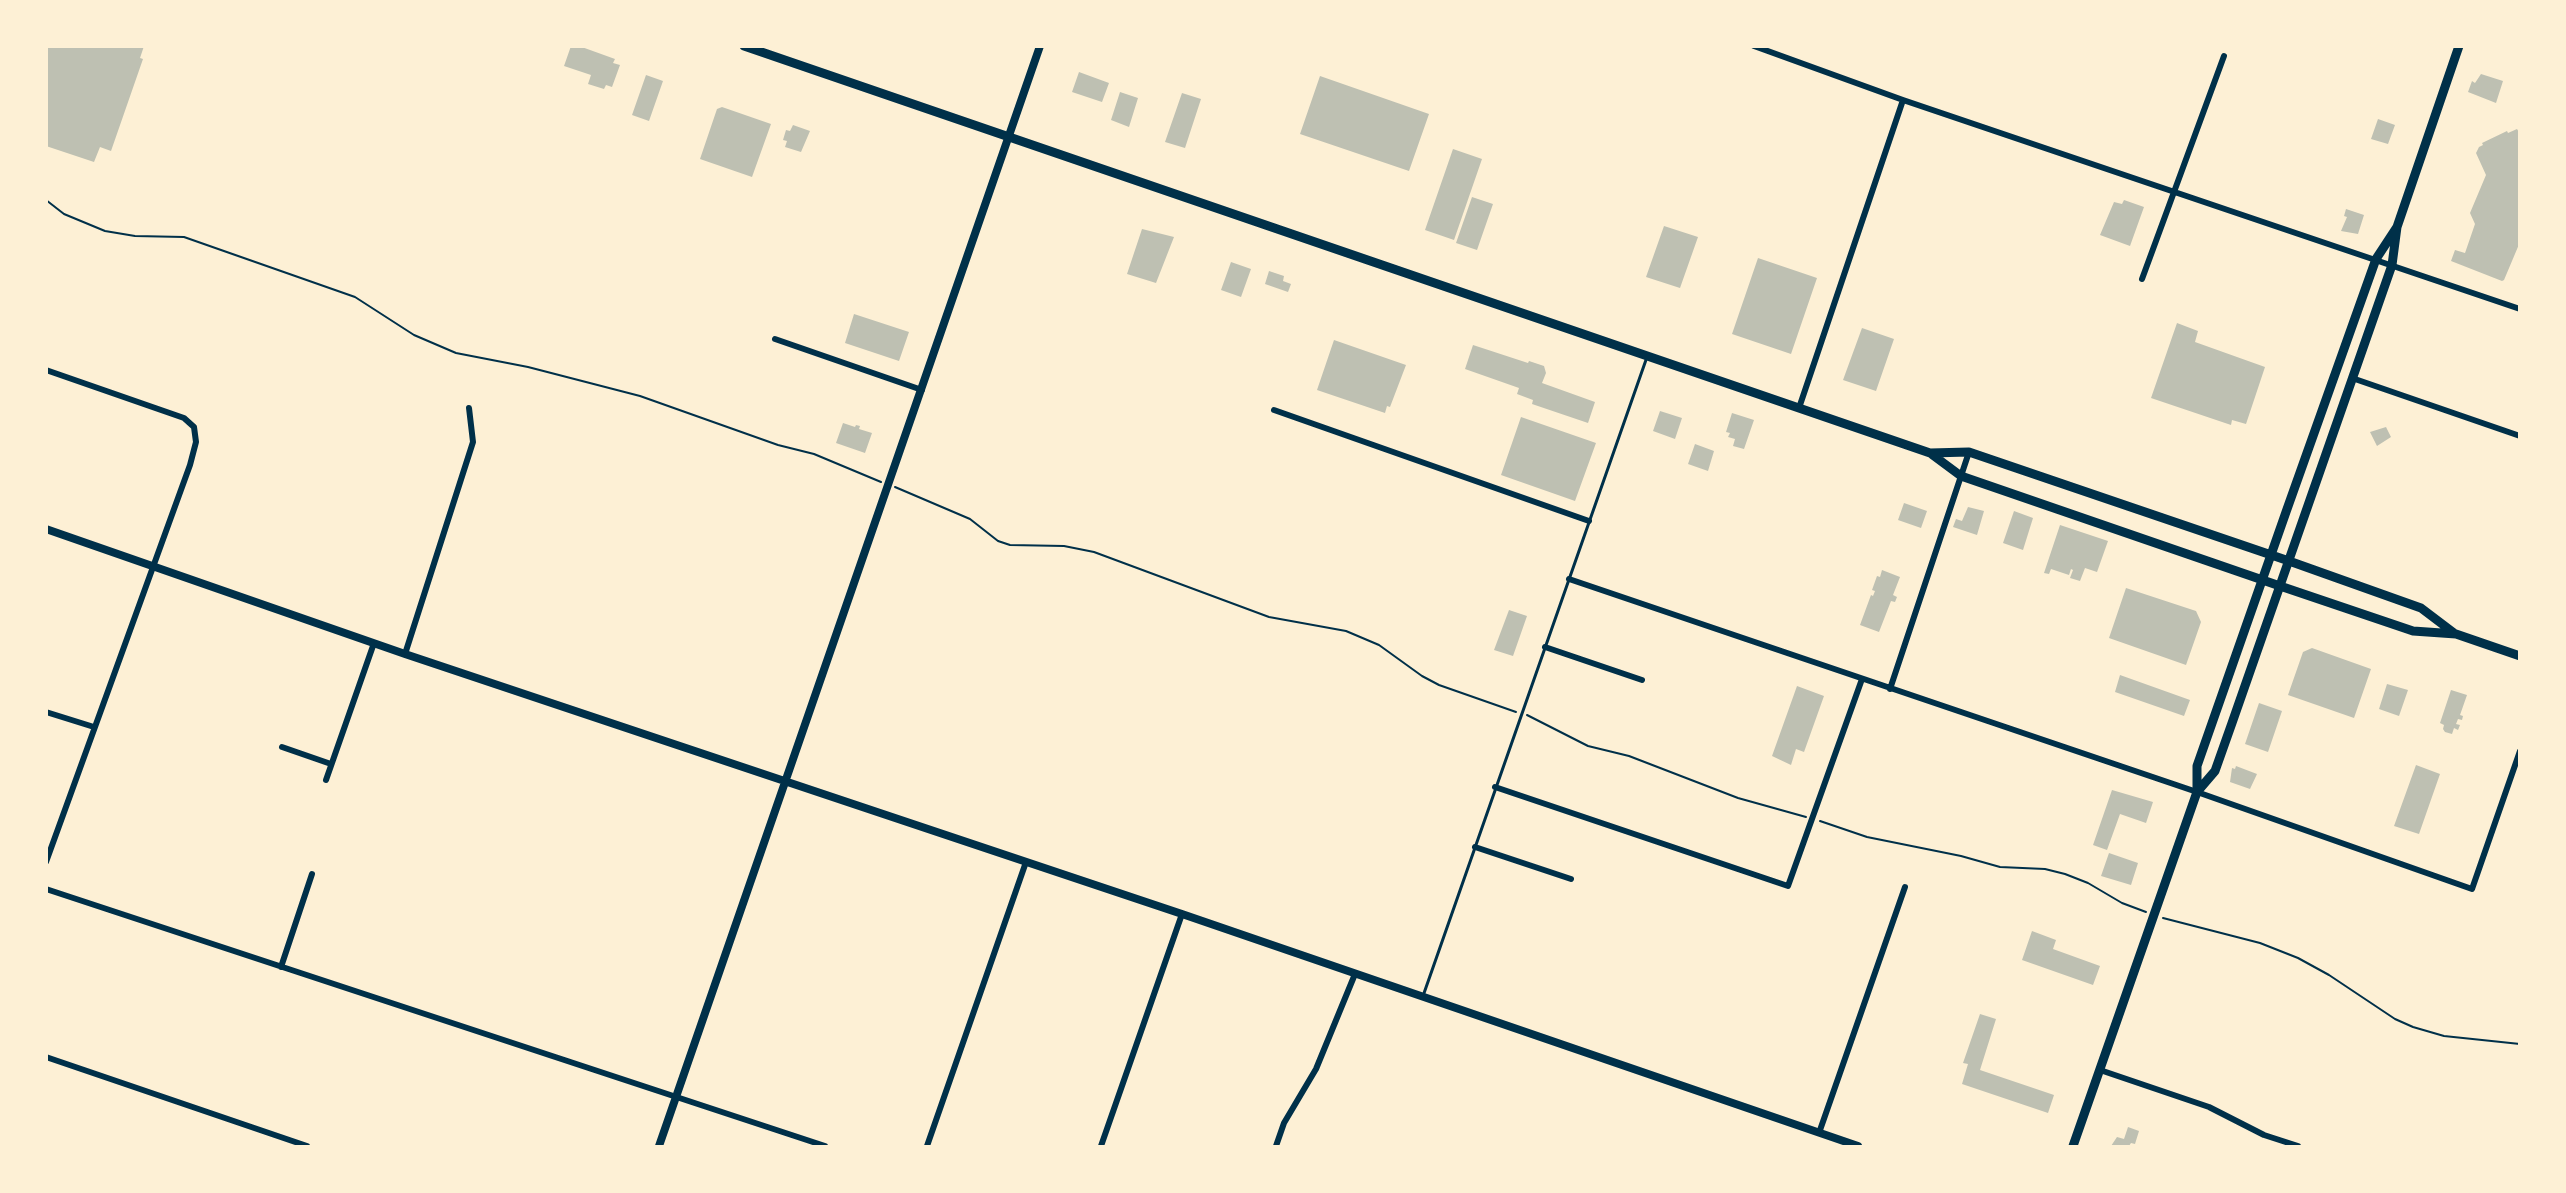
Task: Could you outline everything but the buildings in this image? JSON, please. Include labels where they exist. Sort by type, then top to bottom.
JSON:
[{"type":"main road","points":[[744,46],[1930,453],[1961,477],[2413,632],[2456,634],[2520,656]]},
{"type":"main road","points":[[2197,792],[2215,771],[2289,561],[2392,265],[2397,227],[2459,46]]},
{"type":"main road","points":[[2073,1146],[2197,792],[2197,766],[2376,259],[2397,227]]},
{"type":"main road","points":[[1930,453],[1969,452],[2272,555],[2421,608],[2456,634]]},
{"type":"street","points":[[659,1146],[1040,46]]},
{"type":"street","points":[[1754,46],[1903,100],[2520,309]]},
{"type":"street","points":[[2142,279],[2224,56]]},
{"type":"street","points":[[1799,408],[1903,100]]},
{"type":"street","points":[[775,339],[922,390]]},
{"type":"street","points":[[46,370],[176,414],[194,427],[194,452],[46,862]]},
{"type":"street","points":[[2352,378],[2520,436]]},
{"type":"street","points":[[405,654],[473,442],[469,408]]},
{"type":"street","points":[[1274,410],[1589,521]]},
{"type":"street","points":[[1890,689],[1969,452]]},
{"type":"street","points":[[46,529],[152,564],[405,654],[1182,914],[1858,1146]]},
{"type":"street","points":[[1569,579],[2197,792],[2472,889],[2520,751]]},
{"type":"street","points":[[326,780],[374,643]]},
{"type":"street","points":[[1545,647],[1642,680]]},
{"type":"street","points":[[1495,787],[1788,886],[1863,679]]},
{"type":"street","points":[[46,712],[94,728]]},
{"type":"street","points":[[282,747],[331,764]]},
{"type":"street","points":[[1475,847],[1571,879]]},
{"type":"street","points":[[927,1146],[1026,862]]},
{"type":"street","points":[[281,967],[312,874]]},
{"type":"street","points":[[1819,1133],[1905,887]]},
{"type":"street","points":[[46,889],[825,1146]]},
{"type":"street","points":[[1101,1146],[1182,914]]},
{"type":"street","points":[[1276,1146],[1284,1123],[1316,1069],[1355,974]]},
{"type":"street","points":[[46,1057],[307,1146]]},
{"type":"street","points":[[2100,1070],[2209,1107],[2264,1135],[2298,1146]]},
{"type":"lane","points":[[1422,996],[1647,355]]},
{"type":"path","points":[[46,200],[64,214],[105,231],[135,236],[184,237],[355,297],[414,335],[456,352],[528,367],[640,396],[778,445],[814,454],[870,479]]},
{"type":"path","points":[[902,490],[970,519],[998,541],[1010,545],[1064,546],[1087,550],[1269,617],[1346,631],[1378,645],[1439,685],[1522,713],[1559,729],[1588,746],[1629,756],[1738,798],[1867,837],[1961,856],[2000,867],[2045,869],[2065,874],[2088,883],[2122,903],[2183,925],[2260,943],[2298,958],[2330,975],[2389,1015],[2413,1027],[2444,1036],[2520,1044]]}]
